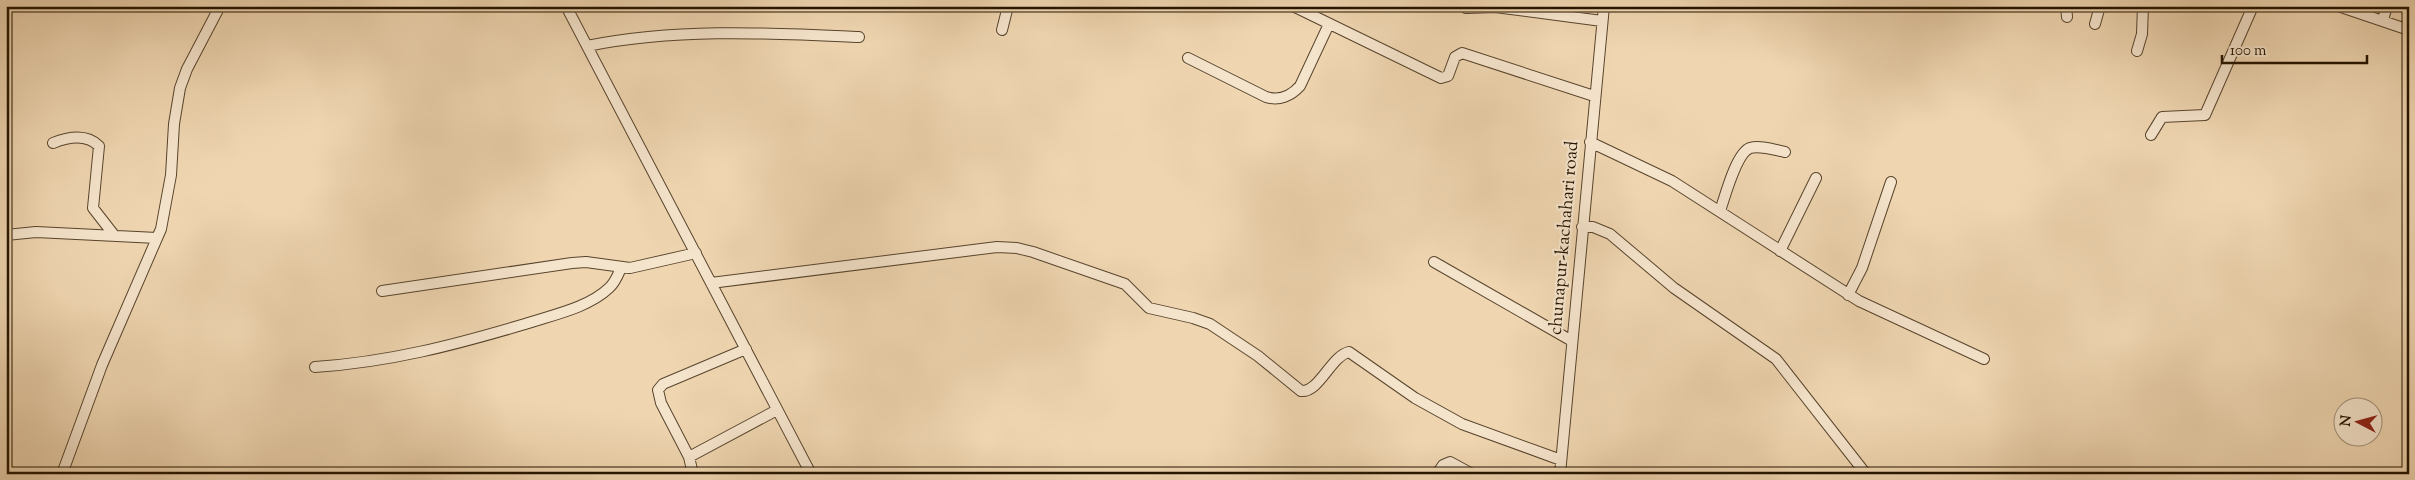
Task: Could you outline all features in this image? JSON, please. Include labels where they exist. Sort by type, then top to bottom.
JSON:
[{"type":"street","points":[[62,474],[102,365],[157,238],[168,197],[174,124],[180,88],[187,69],[220,6]]},
{"type":"street","points":[[566,6],[811,474]]},
{"type":"street","points":[[1002,30],[1008,6]]},
{"type":"street","name":"chunapur-kachahari road","points":[[1560,474],[1594,96],[1604,6]]},
{"type":"street","points":[[2094,24],[2100,6]]},
{"type":"street","points":[[2137,51],[2142,34],[2143,6]]},
{"type":"street","points":[[2151,135],[2162,117],[2206,115],[2254,6]]},
{"type":"street","points":[[2338,6],[2409,30]]},
{"type":"street","points":[[2383,20],[2387,6]]},
{"type":"street","points":[[1466,8],[1495,7],[1602,21]]},
{"type":"street","points":[[1300,8],[1441,78],[1448,76],[1455,57],[1462,53],[1594,96]]},
{"type":"street","points":[[1188,58],[1266,97],[1272,99],[1281,98],[1293,93],[1300,86],[1329,24]]},
{"type":"street","points":[[587,46],[638,37],[705,33],[859,37]]},
{"type":"street","points":[[54,143],[73,137],[92,141],[99,146],[93,208],[114,235]]},
{"type":"street","points":[[1590,142],[1660,174],[1848,295],[1878,312],[1984,359]]},
{"type":"street","points":[[1720,211],[1737,162],[1743,152],[1750,148],[1785,152]]},
{"type":"street","points":[[1780,251],[1816,178]]},
{"type":"street","points":[[1848,295],[1862,268],[1891,182]]},
{"type":"street","points":[[1582,227],[1594,228],[1610,234],[1674,288],[1776,359],[1866,474]]},
{"type":"street","points":[[6,235],[36,232],[157,238]]},
{"type":"street","points":[[712,283],[997,247],[1017,248],[1125,284],[1150,309],[1193,318],[1210,324],[1258,356],[1301,391],[1306,391],[1313,387],[1340,356],[1349,352],[1415,398],[1462,424],[1561,460]]},
{"type":"street","points":[[382,291],[572,263],[598,263],[630,268],[696,253]]},
{"type":"street","points":[[1434,262],[1572,340]]},
{"type":"street","points":[[315,367],[365,363],[416,354],[477,339],[544,318],[574,307],[601,294],[610,287],[621,268]]},
{"type":"street","points":[[693,474],[689,457],[667,418],[658,390],[664,384],[746,350]]},
{"type":"street","points":[[689,457],[778,410]]},
{"type":"street","points":[[1437,474],[1443,465],[1450,462],[1472,474]]}]
